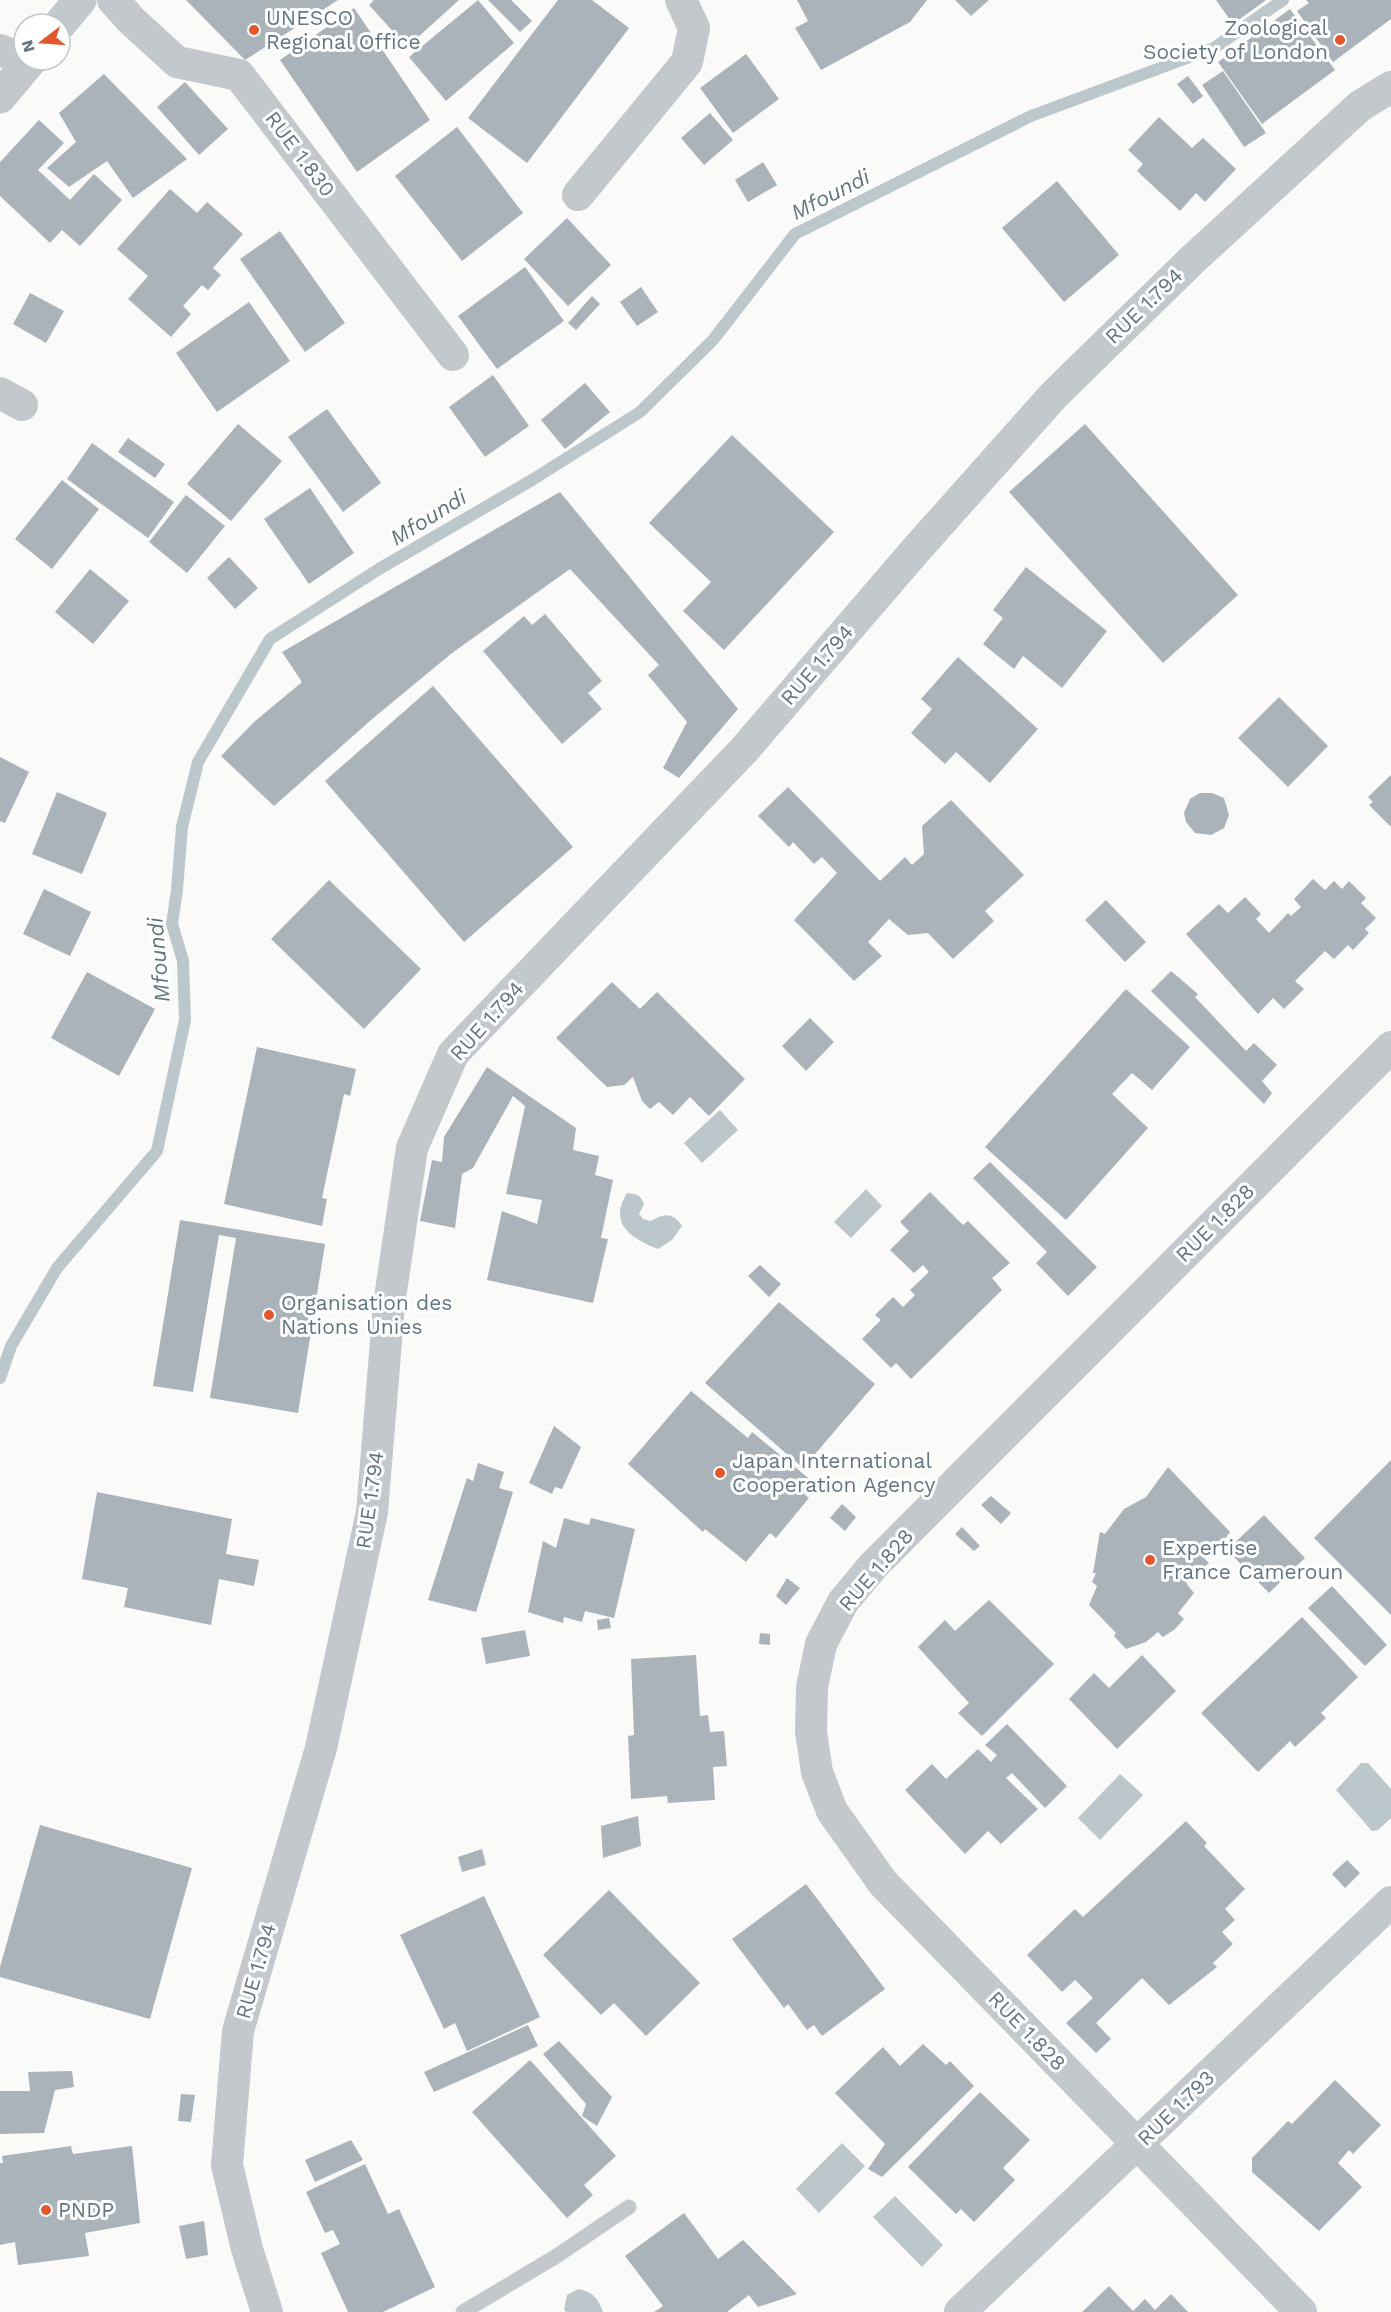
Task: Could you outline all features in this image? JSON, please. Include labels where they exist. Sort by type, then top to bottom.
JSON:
[{"type":"street","points":[[70,12],[80,0]]},
{"type":"street","name":"RUE 1.830","points":[[113,0],[132,21],[177,62],[240,75],[453,355]]},
{"type":"street","points":[[578,195],[687,62],[694,28],[681,0]]},
{"type":"street","points":[[0,97],[12,72]]},
{"type":"street","name":"RUE 1.794","points":[[267,2312],[247,2249],[227,2165],[238,2031],[321,1748],[372,1512],[389,1305],[412,1148],[453,1053],[744,750],[1053,395],[1191,261],[1317,145],[1360,106],[1391,87]]},
{"type":"street","name":"RUE 1.828","points":[[1301,2312],[883,1883],[832,1811],[818,1772],[812,1732],[812,1687],[821,1644],[843,1602],[873,1566],[1391,1047]]},
{"type":"street","name":"RUE 1.793","points":[[960,2312],[1391,1902]]},
{"type":"lane","points":[[463,2312],[555,2257],[629,2207]]},
{"type":"shaded area","points":[[720,1110],[738,1130],[702,1163],[684,1143]]},
{"type":"shaded area","points":[[866,1189],[882,1206],[851,1238],[834,1222]]},
{"type":"shaded area","points":[[627,1193],[640,1197],[644,1204],[639,1214],[643,1219],[651,1221],[668,1215],[679,1221],[682,1226],[672,1240],[658,1249],[631,1235],[621,1221],[620,1213]]},
{"type":"shaded area","points":[[1361,1763],[1368,1763],[1391,1789],[1391,1818],[1378,1830],[1372,1831],[1336,1790]]},
{"type":"shaded area","points":[[1120,1774],[1143,1795],[1100,1840],[1078,1818]]},
{"type":"shaded area","points":[[842,2143],[865,2166],[819,2213],[796,2189]]},
{"type":"shaded area","points":[[895,2196],[943,2245],[922,2267],[873,2217]]},
{"type":"shaded area","points":[[578,2289],[594,2296],[603,2312],[566,2312],[564,2310],[567,2295]]},
{"type":"building","name":"UNESCO Regional Office","points":[[186,0],[338,0],[245,60]]},
{"type":"building","points":[[374,0],[459,0],[407,47],[369,5]]},
{"type":"building","points":[[478,0],[514,43],[446,101],[409,57]]},
{"type":"building","points":[[488,0],[511,0],[532,21],[520,32]]},
{"type":"building","points":[[558,0],[592,0],[629,28],[527,163],[468,118]]},
{"type":"building","points":[[797,0],[927,0],[910,22],[821,70],[795,28],[808,21]]},
{"type":"building","points":[[955,0],[989,0],[971,16]]},
{"type":"building","points":[[1216,0],[1266,0],[1233,24]]},
{"type":"building","name":"Zoological Society of London","points":[[1306,0],[1391,0],[1391,19],[1333,62],[1297,11],[1309,3]]},
{"type":"building","points":[[354,8],[430,120],[357,172],[280,60]]},
{"type":"building","points":[[1290,9],[1335,70],[1262,124],[1218,62]]},
{"type":"building","points":[[746,54],[779,99],[733,133],[700,88]]},
{"type":"building","points":[[1223,71],[1266,133],[1244,147],[1202,85]]},
{"type":"building","points":[[104,74],[187,159],[133,198],[107,161],[69,187],[47,168],[76,142],[59,113]]},
{"type":"building","points":[[1188,76],[1203,96],[1193,104],[1177,84]]},
{"type":"building","points":[[185,82],[228,129],[199,155],[157,107]]},
{"type":"building","points":[[710,113],[733,140],[704,165],[681,138]]},
{"type":"building","points":[[1159,117],[1192,148],[1203,138],[1236,169],[1205,202],[1196,193],[1180,211],[1137,171],[1143,164],[1128,150]]},
{"type":"building","points":[[39,120],[64,143],[38,170],[70,200],[94,174],[122,200],[80,246],[62,230],[50,243],[0,196],[0,162]]},
{"type":"building","points":[[457,127],[523,213],[462,261],[395,176]]},
{"type":"building","points":[[763,162],[777,185],[748,202],[735,180]]},
{"type":"building","points":[[1057,181],[1119,255],[1064,302],[1002,228]]},
{"type":"building","points":[[170,189],[197,213],[207,202],[243,234],[213,268],[221,275],[208,290],[202,285],[183,306],[191,314],[171,337],[128,299],[148,276],[117,249]]},
{"type":"building","points":[[567,218],[611,265],[568,306],[524,259]]},
{"type":"building","points":[[280,231],[345,323],[305,352],[240,259]]},
{"type":"building","points":[[525,267],[564,321],[497,369],[458,316]]},
{"type":"building","points":[[641,287],[658,312],[637,326],[620,302]]},
{"type":"building","points":[[30,293],[64,311],[46,343],[13,324]]},
{"type":"building","points":[[592,296],[600,304],[576,330],[568,323]]},
{"type":"building","points":[[249,302],[290,361],[217,412],[176,353]]},
{"type":"building","points":[[493,375],[529,426],[485,457],[449,407]]},
{"type":"building","points":[[585,383],[610,412],[565,449],[541,420]]},
{"type":"building","points":[[327,409],[381,483],[343,512],[288,437]]},
{"type":"building","points":[[238,424],[282,461],[231,521],[187,484]]},
{"type":"building","points":[[1085,424],[1238,595],[1163,663],[1009,492]]},
{"type":"building","points":[[732,435],[834,532],[724,650],[683,611],[711,582],[649,523]]},
{"type":"building","points":[[128,438],[165,464],[155,478],[118,452]]},
{"type":"building","points":[[92,443],[174,502],[148,538],[67,479]]},
{"type":"building","points":[[62,480],[99,509],[52,569],[15,539]]},
{"type":"building","points":[[310,488],[354,553],[309,584],[264,519]]},
{"type":"building","points":[[560,492],[738,709],[679,778],[663,768],[687,722],[648,675],[659,665],[570,569],[452,653],[371,720],[274,806],[221,756],[254,722],[302,682],[282,652]]},
{"type":"building","points":[[186,495],[225,526],[187,573],[149,542]]},
{"type":"building","points":[[229,557],[258,588],[235,609],[207,578]]},
{"type":"building","points":[[1026,567],[1107,631],[1062,688],[1023,656],[1014,669],[983,644],[1003,618],[993,610]]},
{"type":"building","points":[[90,569],[129,601],[93,644],[55,612]]},
{"type":"building","points":[[545,614],[602,681],[588,693],[602,709],[562,744],[483,651],[524,616],[532,625]]},
{"type":"building","points":[[958,657],[1038,729],[990,783],[956,752],[945,764],[911,733],[932,709],[921,699]]},
{"type":"building","points":[[433,686],[573,847],[464,942],[325,781]]},
{"type":"building","points":[[1279,697],[1328,746],[1288,787],[1238,738]]},
{"type":"building","points":[[0,757],[29,772],[5,823],[0,821]]},
{"type":"building","points":[[1391,775],[1391,827],[1369,805],[1373,802],[1368,797]]},
{"type":"building","points":[[788,787],[880,881],[905,857],[912,865],[924,854],[922,826],[951,800],[1024,875],[985,911],[994,921],[953,959],[928,933],[908,935],[889,919],[868,942],[882,956],[854,981],[794,920],[837,873],[822,857],[814,864],[793,842],[789,847],[758,816]]},
{"type":"building","points":[[57,792],[107,813],[82,874],[32,854]]},
{"type":"building","points":[[1200,793],[1212,793],[1224,798],[1229,815],[1224,828],[1211,835],[1195,833],[1186,822],[1184,813],[1190,799]]},
{"type":"building","points":[[1313,879],[1325,890],[1334,881],[1342,889],[1349,881],[1366,898],[1361,903],[1376,918],[1365,929],[1369,933],[1353,950],[1348,945],[1334,959],[1325,951],[1295,981],[1304,989],[1284,1009],[1273,998],[1258,1014],[1186,934],[1219,904],[1228,913],[1245,897],[1261,914],[1256,919],[1269,933],[1288,913],[1291,916],[1301,907],[1294,899]]},
{"type":"building","points":[[329,880],[421,969],[364,1029],[271,939]]},
{"type":"building","points":[[44,889],[91,912],[70,956],[23,934]]},
{"type":"building","points":[[1106,900],[1146,942],[1125,962],[1085,920]]},
{"type":"building","points":[[1171,971],[1198,994],[1195,997],[1246,1051],[1254,1043],[1277,1065],[1262,1081],[1272,1093],[1264,1104],[1151,991]]},
{"type":"building","points":[[87,972],[155,1009],[119,1076],[51,1038]]},
{"type":"building","points":[[612,982],[640,1009],[657,992],[745,1079],[709,1116],[690,1097],[673,1115],[659,1102],[650,1109],[642,1101],[633,1077],[624,1085],[607,1087],[556,1038]]},
{"type":"building","points":[[1126,989],[1190,1047],[1152,1090],[1132,1073],[1112,1094],[1148,1128],[1066,1220],[985,1147]]},
{"type":"building","points":[[810,1018],[834,1042],[806,1071],[782,1046]]},
{"type":"building","points":[[257,1047],[356,1069],[350,1096],[344,1094],[322,1198],[327,1199],[322,1226],[224,1204]]},
{"type":"building","points":[[487,1067],[576,1128],[573,1150],[599,1156],[595,1175],[613,1180],[601,1238],[608,1239],[593,1303],[487,1280],[502,1211],[537,1224],[542,1200],[506,1194],[525,1106],[513,1096],[473,1168],[462,1174],[455,1228],[420,1221],[432,1160],[442,1162],[444,1137]]},
{"type":"building","points":[[990,1162],[1097,1267],[1068,1296],[1036,1263],[1047,1252],[973,1178]]},
{"type":"building","points":[[930,1192],[963,1225],[968,1221],[1010,1263],[992,1278],[1002,1290],[911,1379],[896,1363],[891,1368],[862,1339],[881,1320],[875,1315],[893,1297],[903,1307],[915,1295],[910,1290],[929,1272],[923,1265],[914,1273],[890,1250],[909,1231],[900,1222]]},
{"type":"building","name":"Organisation des Nations Unies","points":[[180,1220],[325,1244],[298,1413],[210,1398],[236,1238],[219,1235],[193,1392],[153,1386]]},
{"type":"building","points":[[760,1265],[781,1284],[769,1297],[748,1276]]},
{"type":"building","points":[[779,1302],[875,1384],[803,1468],[705,1383]]},
{"type":"building","name":"Japan International Cooperation Agency","points":[[691,1391],[748,1438],[752,1432],[812,1481],[803,1493],[809,1498],[776,1538],[770,1533],[746,1562],[705,1529],[703,1532],[628,1464]]},
{"type":"building","points":[[554,1426],[581,1447],[562,1489],[555,1487],[552,1494],[529,1483]]},
{"type":"building","points":[[1391,1460],[1391,1615],[1314,1538]]},
{"type":"building","points":[[478,1463],[504,1472],[499,1488],[513,1492],[476,1612],[428,1600],[467,1478],[473,1481]]},
{"type":"building","name":"Expertise France Cameroun","points":[[1168,1467],[1230,1532],[1220,1546],[1202,1556],[1209,1563],[1186,1583],[1194,1593],[1178,1613],[1184,1619],[1163,1637],[1158,1632],[1146,1642],[1126,1649],[1114,1636],[1116,1633],[1089,1605],[1097,1586],[1092,1582],[1096,1573],[1093,1573],[1100,1532],[1105,1534],[1124,1509],[1146,1497]]},
{"type":"building","points":[[97,1492],[232,1519],[226,1554],[259,1560],[254,1586],[219,1579],[211,1625],[124,1607],[128,1588],[82,1579]]},
{"type":"building","points":[[991,1496],[1011,1513],[1001,1524],[981,1505]]},
{"type":"building","points":[[842,1504],[856,1517],[845,1531],[830,1518]]},
{"type":"building","points":[[1264,1515],[1305,1558],[1269,1593],[1227,1550]]},
{"type":"building","points":[[564,1518],[589,1525],[591,1518],[635,1529],[614,1618],[585,1611],[582,1622],[564,1617],[563,1623],[528,1612],[543,1541],[556,1548]]},
{"type":"building","points":[[962,1527],[980,1546],[974,1551],[955,1534]]},
{"type":"building","points":[[787,1578],[800,1588],[786,1605],[776,1596]]},
{"type":"building","points":[[1332,1586],[1387,1645],[1365,1666],[1308,1608]]},
{"type":"building","points":[[989,1600],[1054,1664],[982,1736],[958,1713],[969,1703],[918,1647],[945,1620],[955,1631]]},
{"type":"building","points":[[1302,1617],[1358,1677],[1321,1713],[1326,1718],[1295,1747],[1290,1741],[1258,1772],[1201,1713]]},
{"type":"building","points":[[609,1618],[611,1628],[598,1630],[597,1620]]},
{"type":"building","points":[[525,1630],[530,1656],[486,1664],[481,1638]]},
{"type":"building","points":[[760,1633],[770,1634],[770,1645],[759,1644]]},
{"type":"building","points":[[696,1655],[700,1716],[708,1715],[710,1732],[724,1731],[727,1766],[713,1767],[715,1800],[668,1803],[667,1796],[631,1799],[628,1736],[634,1735],[631,1659]]},
{"type":"building","points":[[1142,1655],[1176,1691],[1117,1749],[1069,1699],[1094,1673],[1109,1688]]},
{"type":"building","points":[[1007,1724],[1067,1786],[1045,1808],[1012,1773],[1006,1778],[1038,1809],[1001,1844],[988,1831],[965,1854],[905,1790],[932,1764],[946,1779],[978,1749],[991,1762],[997,1755],[985,1745]]},
{"type":"building","points":[[638,1816],[641,1846],[603,1858],[601,1826]]},
{"type":"building","points":[[1186,1821],[1207,1843],[1204,1846],[1245,1889],[1225,1909],[1235,1920],[1222,1932],[1233,1944],[1213,1963],[1217,1967],[1169,2005],[1142,1978],[1096,2023],[1111,2039],[1096,2053],[1066,2023],[1093,1998],[1075,1980],[1062,1992],[1027,1955],[1075,1909],[1083,1917]]},
{"type":"building","points":[[40,1825],[192,1868],[150,2019],[0,1977],[0,1967]]},
{"type":"building","points":[[482,1849],[486,1865],[462,1872],[458,1857]]},
{"type":"building","points":[[1347,1860],[1360,1873],[1345,1888],[1332,1874]]},
{"type":"building","points":[[806,1884],[885,1989],[822,2036],[814,2025],[807,2030],[788,2004],[784,2008],[732,1939]]},
{"type":"building","points":[[609,1890],[700,1983],[646,2036],[614,2003],[601,2015],[543,1955]]},
{"type":"building","points":[[484,1896],[540,2017],[467,2051],[455,2023],[444,2029],[400,1935]]},
{"type":"building","points":[[528,2025],[538,2046],[434,2092],[424,2072]]},
{"type":"building","points":[[559,2041],[612,2097],[597,2126],[582,2116],[586,2104],[543,2054]]},
{"type":"building","points":[[923,2044],[946,2065],[950,2061],[974,2086],[882,2177],[868,2169],[885,2144],[835,2093],[883,2047],[900,2066]]},
{"type":"building","points":[[530,2060],[616,2156],[584,2185],[593,2195],[567,2218],[472,2112]]},
{"type":"building","points":[[72,2071],[74,2087],[55,2090],[44,2133],[0,2134],[0,2091],[30,2091],[28,2072]]},
{"type":"building","points":[[1335,2080],[1381,2125],[1353,2154],[1349,2150],[1338,2163],[1362,2187],[1319,2231],[1252,2172],[1252,2158],[1288,2121],[1292,2124]]},
{"type":"building","points":[[980,2092],[1030,2140],[1003,2168],[1015,2180],[974,2222],[961,2209],[956,2214],[908,2167]]},
{"type":"building","points":[[181,2094],[195,2095],[191,2122],[178,2121]]},
{"type":"building","points":[[351,2140],[363,2160],[315,2182],[305,2160]]},
{"type":"building","points":[[71,2146],[73,2154],[132,2146],[140,2223],[85,2233],[89,2256],[18,2265],[15,2242],[0,2245],[0,2163],[3,2163],[2,2156]]},
{"type":"building","points":[[365,2164],[388,2214],[399,2209],[435,2287],[383,2312],[348,2312],[321,2253],[340,2244],[333,2230],[325,2233],[306,2192]]},
{"type":"building","points":[[684,2213],[718,2259],[743,2240],[797,2294],[758,2307],[749,2295],[727,2312],[654,2312],[663,2306],[625,2256]]},
{"type":"building","points":[[204,2221],[208,2255],[186,2259],[179,2226]]},
{"type":"building","points":[[1109,2286],[1133,2311],[1145,2299],[1155,2310],[1171,2294],[1188,2312],[1082,2312]]},
{"type":"waterway","name":"Mfoundi","points":[[0,1378],[11,1346],[57,1268],[157,1151],[185,1020],[183,961],[172,924],[182,827],[198,762],[270,639],[379,569],[532,480],[640,412],[713,340],[795,234],[1031,116],[1214,48],[1283,0]]},
{"type":"place","name":"UNESCO Regional Office","points":[[254,30]]},
{"type":"place","name":"Zoological Society of London","points":[[1340,40]]},
{"type":"place","name":"Organisation des Nations Unies","points":[[269,1315]]},
{"type":"place","name":"Japan International Cooperation Agency","points":[[720,1473]]},
{"type":"place","name":"Expertise France Cameroun","points":[[1150,1560]]},
{"type":"place","name":"PNDP","points":[[46,2210]]}]
